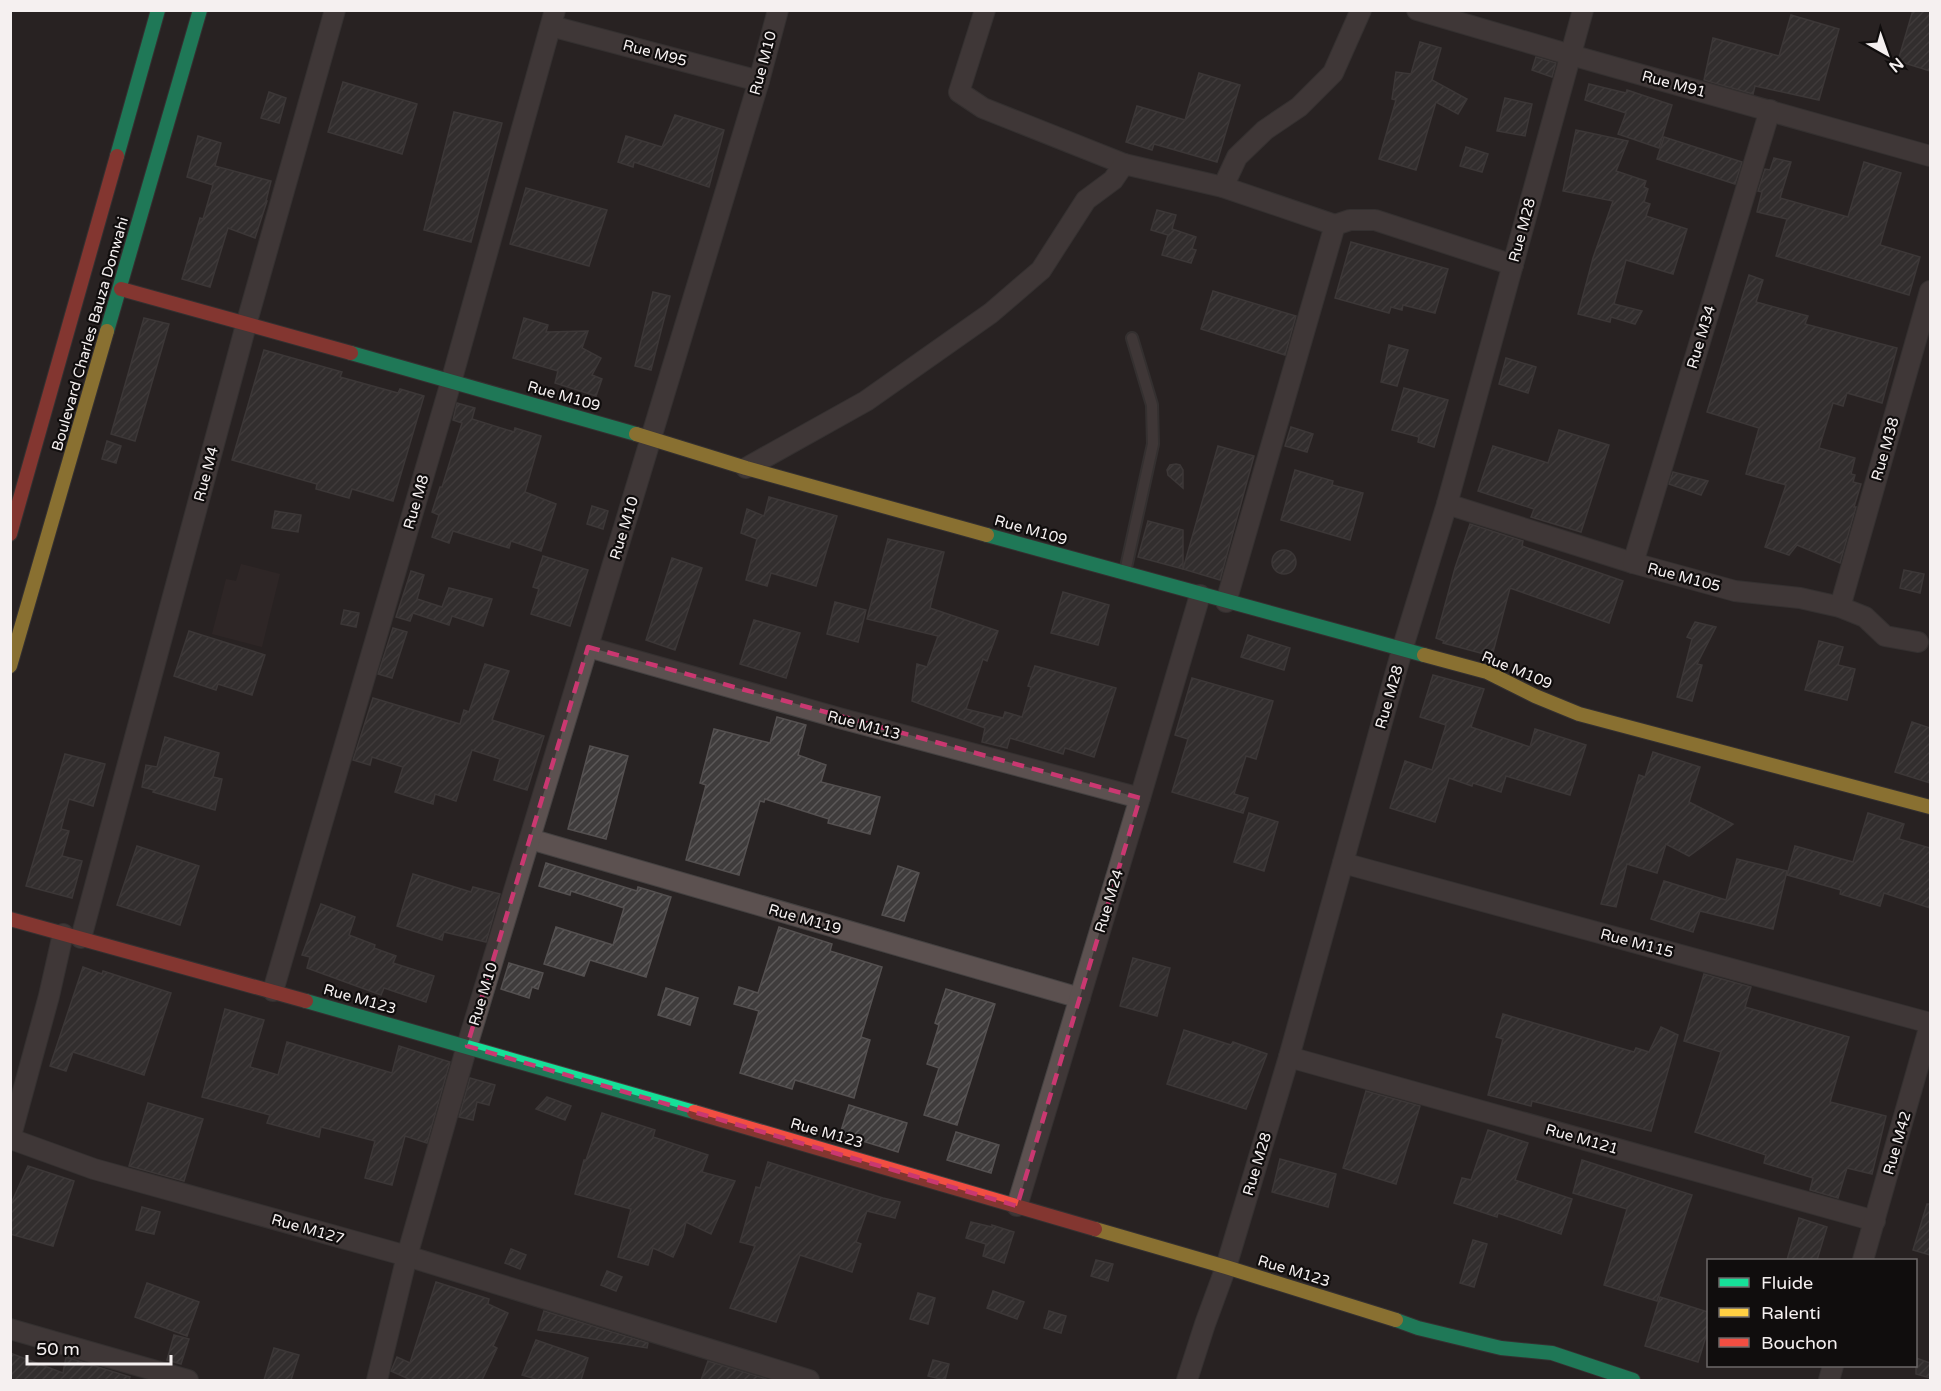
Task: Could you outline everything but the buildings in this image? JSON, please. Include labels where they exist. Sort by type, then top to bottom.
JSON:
[{"type":"street","name":"Boulevard Charles Bauza Donwahi","points":[[10,534],[158,10]]},
{"type":"street","name":"Boulevard Charles Bauza Donwahi","points":[[10,666],[200,10]]},
{"type":"street","name":"Rue M4","points":[[72,936],[335,10]]},
{"type":"street","name":"Rue M10","points":[[377,1380],[407,1256],[467,1046],[652,438],[759,81],[778,10]]},
{"type":"street","points":[[985,10],[958,92],[983,108],[1124,164],[1223,187],[1335,225],[1350,220],[1375,220],[1513,265]]},
{"type":"street","points":[[1223,187],[1237,156],[1265,130],[1299,107],[1333,73],[1361,10]]},
{"type":"street","name":"Rue M91","points":[[1417,10],[1930,156]]},
{"type":"street","name":"Rue M28","points":[[1187,1380],[1226,1267],[1289,1057],[1402,650],[1447,504],[1583,10]]},
{"type":"street","name":"Rue M95","points":[[553,18],[759,81]]},
{"type":"street","name":"Rue M8","points":[[273,991],[451,382],[553,18]]},
{"type":"street","name":"Rue M34","points":[[1633,563],[1770,110]]},
{"type":"street","points":[[746,468],[866,401],[991,313],[1041,270],[1086,200],[1113,180],[1124,164]]},
{"type":"street","points":[[1227,602],[1335,225]]},
{"type":"street","name":"Rue M109","points":[[121,289],[652,438],[746,468],[1200,595],[1487,672],[1535,696],[1579,714],[1930,807]]},
{"type":"street","name":"Rue M38","points":[[1840,607],[1930,291]]},
{"type":"street","name":"Rue M105","points":[[1447,504],[1633,563],[1735,591],[1800,598],[1840,607],[1865,617],[1885,636],[1918,642]]},
{"type":"street","name":"Rue M24","points":[[1017,1206],[1200,595]]},
{"type":"street","name":"Rue M113","points":[[588,647],[839,718],[1140,798]]},
{"type":"street","name":"Rue M119","points":[[530,839],[1080,998]]},
{"type":"street","name":"Rue M115","points":[[1343,863],[1930,1024]]},
{"type":"street","name":"Rue M123","points":[[10,919],[467,1046],[1226,1267],[1418,1328],[1501,1348],[1552,1353],[1633,1380]]},
{"type":"street","name":"Rue M127","points":[[72,936],[49,996],[11,1139],[93,1169],[407,1256],[808,1380]]},
{"type":"street","name":"Rue M42","points":[[1863,1259],[1930,1024]]},
{"type":"street","name":"Rue M121","points":[[1289,1057],[1875,1221]]},
{"type":"street","points":[[10,1329],[147,1374],[188,1380]]},
{"type":"lane","points":[[1124,573],[1153,444],[1152,405],[1132,338]]},
{"type":"highlighted area","points":[[588,647],[1140,798],[1017,1206],[467,1046]]},
{"type":"shaded area","points":[[241,564],[280,574],[262,647],[212,634],[226,579],[236,581]]},
{"type":"traffic: fast","points":[[117,156],[158,10]]},
{"type":"traffic: fast","points":[[107,331],[200,10]]},
{"type":"traffic: fast","points":[[351,353],[636,434]]},
{"type":"traffic: fast","points":[[987,535],[1424,655]]},
{"type":"traffic: fast","points":[[306,1001],[694,1112]]},
{"type":"traffic: fast","points":[[1396,1320],[1418,1328],[1501,1348],[1552,1353],[1633,1380]]},
{"type":"traffic: slow","points":[[10,666],[107,331]]},
{"type":"traffic: slow","points":[[636,434],[746,468],[987,535]]},
{"type":"traffic: slow","points":[[1424,655],[1487,672],[1535,696],[1579,714],[1930,807]]},
{"type":"traffic: slow","points":[[1095,1229],[1396,1320]]},
{"type":"traffic: jam","points":[[10,534],[117,156]]},
{"type":"traffic: jam","points":[[121,289],[351,353]]},
{"type":"traffic: jam","points":[[10,919],[306,1001]]},
{"type":"traffic: jam","points":[[694,1112],[1095,1229]]}]
